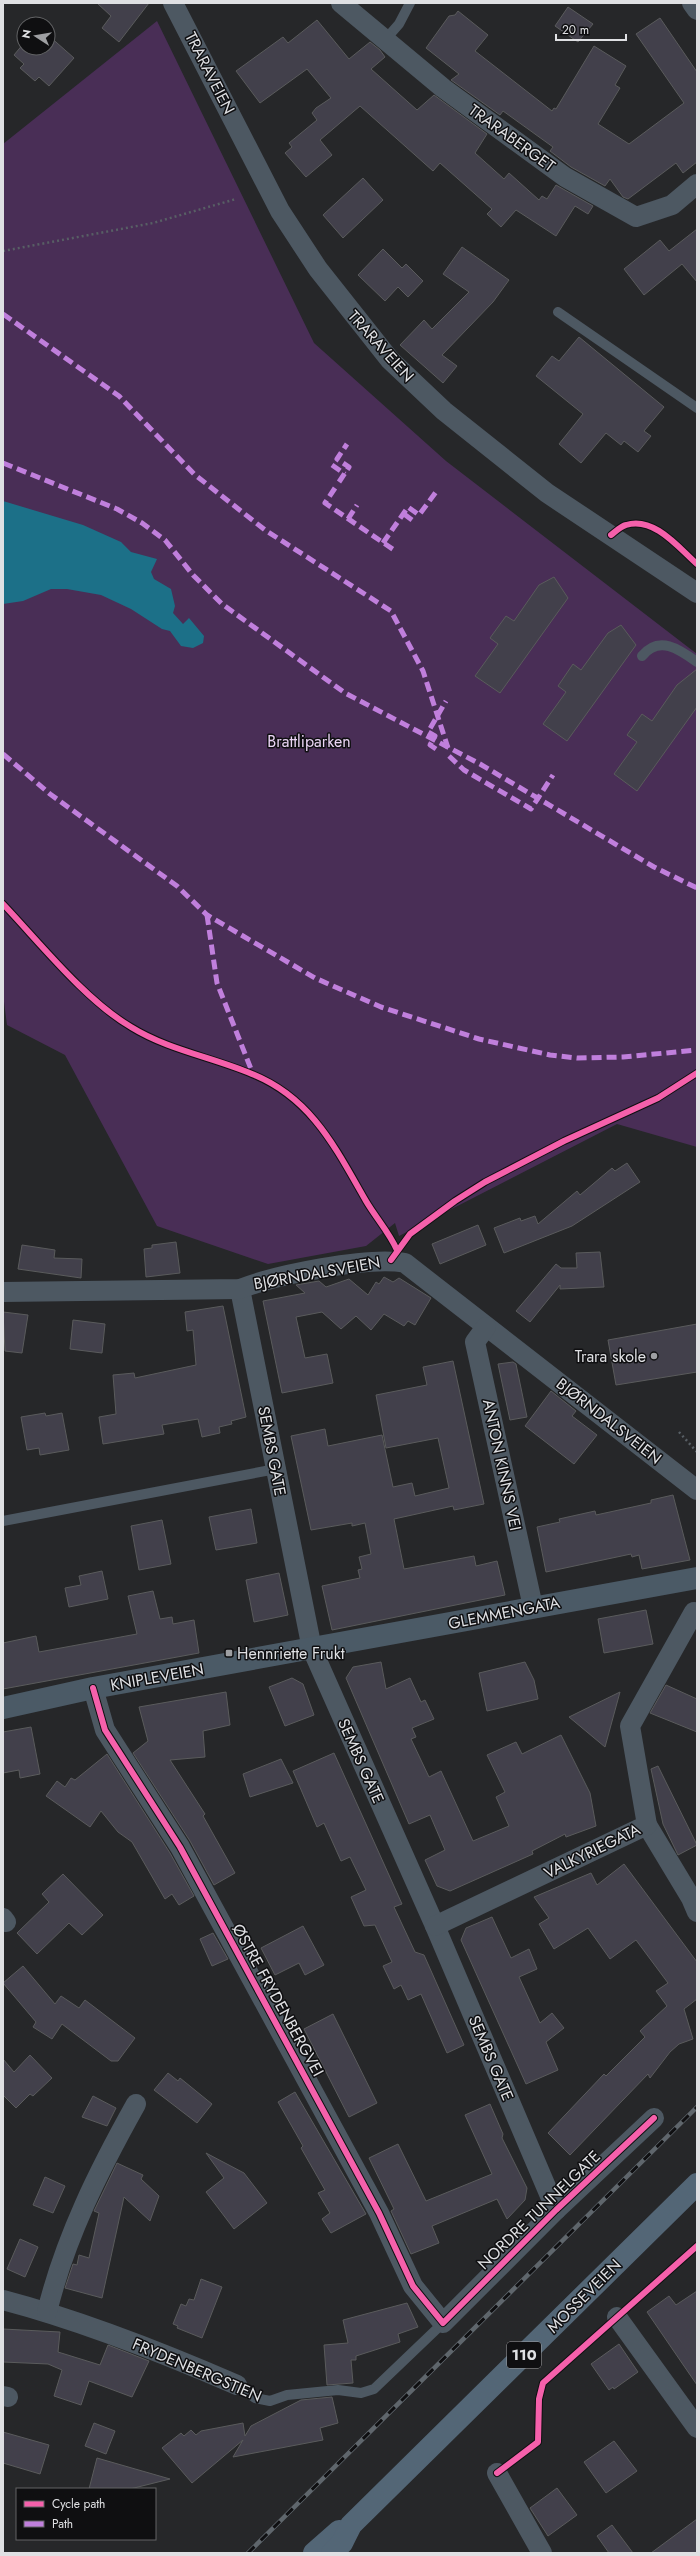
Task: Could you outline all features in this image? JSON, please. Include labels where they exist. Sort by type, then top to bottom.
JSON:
[{"type":"highway","name":"MOSSEVEIEN","points":[[314,2553],[333,2534],[351,2525],[697,2184]]},
{"type":"highway","name":"MOSSEVEIEN","points":[[332,2553],[342,2543],[351,2525]]},
{"type":"street","name":"TRARABERGET","points":[[341,3],[443,88],[565,177],[636,217],[672,205],[697,184]]},
{"type":"street","points":[[692,3],[697,10]]},
{"type":"street","name":"TRARAVEIEN","points":[[176,4],[280,211],[318,269],[390,360],[444,411],[547,493],[697,593]]},
{"type":"street","name":"BJØRNDALSVEIEN","points":[[3,1292],[240,1289],[262,1280],[335,1267],[391,1260],[405,1263],[697,1490]]},
{"type":"street","name":"SEMBS GATE","points":[[240,1289],[312,1649],[435,1926],[556,2210]]},
{"type":"street","name":"ANTON KINNS VEI","points":[[486,1327],[475,1342],[533,1607]]},
{"type":"street","name":"GLEMMENGATA","points":[[312,1649],[533,1607],[697,1578]]},
{"type":"street","name":"VALKYRIEGATA","points":[[435,1926],[647,1825],[630,1726],[694,1612]]},
{"type":"street","name":"KNIPLEVEIEN","points":[[3,1708],[93,1688],[312,1649]]},
{"type":"street","name":"ØSTRE FRYDENBERGVEI","points":[[93,1688],[105,1730],[180,1847],[379,2213],[413,2286],[443,2323]]},
{"type":"street","points":[[647,1825],[691,1898],[697,1912]]},
{"type":"street","points":[[48,2312],[56,2273],[74,2228],[108,2154],[136,2104]]},
{"type":"street","name":"NORDRE TUNNELGATE","points":[[443,2323],[556,2210],[654,2118]]},
{"type":"street","name":"FRYDENBERGSTIEN","points":[[3,2300],[48,2312],[172,2357],[237,2385]]},
{"type":"street","points":[[616,2317],[697,2428]]},
{"type":"street","points":[[497,2473],[542,2553]]},
{"type":"lane","points":[[385,40],[399,24],[410,3]]},
{"type":"lane","points":[[558,312],[697,408]]},
{"type":"lane","points":[[642,656],[656,645],[666,644],[697,662]]},
{"type":"lane","points":[[3,1521],[276,1469]]},
{"type":"lane","name":"NORDRE TUNNELGATE","points":[[374,2389],[443,2323]]},
{"type":"lane","name":"FRYDENBERGSTIEN","points":[[237,2385],[255,2398],[270,2401],[287,2394],[338,2390],[361,2393],[374,2389]]},
{"type":"path","points":[[3,251],[153,223],[236,199]]},
{"type":"path","points":[[680,1432],[697,1452]]},
{"type":"green space","name":"Brattliparken","points":[[157,21],[314,343],[446,461],[697,654],[697,1147],[617,1124],[399,1236],[395,1223],[366,1246],[268,1264],[157,1226],[65,1055],[7,1025],[3,994],[3,144]]},
{"type":"water","points":[[3,501],[83,525],[121,542],[131,552],[157,559],[151,572],[154,579],[171,589],[175,606],[173,613],[183,624],[189,618],[204,636],[203,643],[193,648],[181,646],[170,631],[162,629],[131,609],[101,595],[67,589],[51,589],[23,601],[3,604]]},
{"type":"building","points":[[97,3],[149,3],[119,42],[102,28],[111,16]]},
{"type":"building","points":[[568,7],[593,24],[578,42],[555,26]]},
{"type":"building","points":[[458,11],[488,35],[475,51],[552,111],[554,108],[556,109],[594,46],[626,66],[615,85],[620,88],[598,124],[629,144],[684,103],[636,34],[660,18],[697,72],[697,162],[683,173],[676,163],[628,199],[623,197],[610,179],[605,186],[571,167],[550,151],[553,147],[503,111],[500,115],[451,80],[459,74],[426,48],[449,16],[455,15]]},
{"type":"building","points":[[317,20],[349,59],[370,42],[380,50],[385,57],[371,69],[417,110],[434,95],[487,134],[475,153],[504,179],[509,173],[539,200],[542,196],[547,199],[556,185],[593,206],[588,214],[575,206],[556,236],[516,210],[501,227],[487,214],[492,209],[440,163],[433,171],[360,106],[320,140],[332,155],[306,177],[285,153],[292,147],[289,143],[317,120],[312,113],[316,108],[331,98],[307,69],[260,103],[236,71],[283,37],[288,43]]},
{"type":"building","points":[[56,42],[74,58],[49,86],[39,77],[35,81],[20,68],[24,64],[14,55],[16,53],[16,56],[56,56]]},
{"type":"building","points":[[363,178],[383,200],[343,238],[323,215]]},
{"type":"building","points":[[697,229],[697,282],[682,264],[644,295],[624,269],[660,240],[669,251]]},
{"type":"building","points":[[462,247],[509,280],[493,302],[442,355],[457,366],[443,383],[400,345],[424,320],[432,329],[469,292],[443,274]]},
{"type":"building","points":[[383,249],[402,268],[406,264],[423,281],[408,297],[398,287],[385,301],[358,275]]},
{"type":"building","points":[[579,337],[664,407],[644,431],[651,436],[638,452],[624,441],[621,445],[606,433],[581,463],[559,444],[583,414],[536,376],[552,356],[559,361]]},
{"type":"building","points":[[554,577],[568,598],[500,693],[475,676],[498,644],[490,638],[506,616],[514,621],[539,585]]},
{"type":"building","points":[[621,625],[636,645],[567,741],[543,724],[566,692],[558,686],[573,664],[581,670],[608,633]]},
{"type":"building","points":[[697,669],[697,707],[637,791],[614,774],[637,742],[627,735],[642,714],[652,721],[677,685]]},
{"type":"building","points":[[627,1163],[640,1182],[572,1226],[504,1253],[494,1228],[520,1218],[521,1221],[535,1216],[538,1224],[577,1191],[580,1195],[612,1168],[615,1171]]},
{"type":"building","points":[[478,1225],[486,1245],[440,1264],[432,1244]]},
{"type":"building","points":[[176,1242],[180,1273],[146,1277],[144,1249],[152,1248],[152,1245]]},
{"type":"building","points":[[22,1245],[55,1250],[54,1258],[82,1259],[81,1278],[18,1269]]},
{"type":"building","points":[[600,1252],[604,1287],[560,1289],[560,1285],[530,1322],[516,1311],[556,1264],[561,1268],[577,1268],[576,1253]]},
{"type":"building","points":[[384,1277],[393,1282],[399,1278],[431,1298],[415,1325],[408,1321],[404,1326],[384,1314],[371,1330],[356,1316],[341,1329],[322,1312],[296,1317],[305,1358],[327,1354],[333,1383],[282,1393],[263,1301],[305,1293],[296,1285],[319,1281],[326,1287],[349,1279],[368,1295],[376,1282],[379,1284]]},
{"type":"building","points":[[223,1306],[246,1417],[231,1421],[232,1424],[219,1427],[220,1433],[202,1437],[198,1419],[162,1425],[164,1434],[103,1444],[99,1417],[116,1414],[113,1375],[134,1373],[135,1378],[196,1365],[193,1330],[187,1331],[185,1312]]},
{"type":"building","points":[[3,1312],[28,1315],[22,1353],[5,1351]]},
{"type":"building","points":[[73,1320],[105,1324],[102,1353],[70,1349]]},
{"type":"building","name":"Trara skole","points":[[697,1324],[697,1372],[616,1385],[608,1340]]},
{"type":"building","points":[[453,1361],[484,1504],[454,1510],[453,1506],[394,1519],[404,1569],[474,1556],[476,1566],[497,1561],[505,1595],[332,1630],[322,1586],[360,1578],[358,1570],[362,1569],[359,1557],[371,1554],[365,1523],[352,1526],[352,1523],[311,1530],[291,1436],[325,1429],[328,1446],[382,1435],[393,1487],[412,1483],[415,1496],[449,1488],[438,1438],[386,1448],[376,1395],[427,1385],[423,1367]]},
{"type":"building","points":[[513,1362],[516,1364],[527,1417],[510,1420],[498,1364]]},
{"type":"building","points":[[551,1391],[576,1411],[572,1416],[597,1435],[574,1464],[525,1426]]},
{"type":"building","points":[[45,1413],[46,1416],[62,1413],[69,1450],[40,1455],[39,1448],[27,1450],[21,1417]]},
{"type":"building","points":[[673,1495],[690,1560],[642,1569],[639,1555],[632,1557],[631,1554],[546,1572],[537,1527],[560,1522],[559,1519],[595,1511],[596,1515],[651,1503],[651,1500]]},
{"type":"building","points":[[251,1509],[257,1543],[216,1550],[209,1517]]},
{"type":"building","points":[[162,1520],[171,1564],[139,1570],[131,1526]]},
{"type":"building","points":[[102,1571],[108,1599],[69,1607],[65,1588],[81,1585],[79,1576]]},
{"type":"building","points":[[279,1573],[288,1615],[254,1622],[246,1580]]},
{"type":"building","points":[[153,1591],[160,1619],[172,1617],[173,1624],[194,1620],[199,1653],[3,1689],[3,1643],[36,1636],[39,1652],[137,1634],[128,1596]]},
{"type":"building","points":[[646,1610],[653,1644],[604,1653],[598,1619]]},
{"type":"building","points":[[381,1662],[386,1689],[410,1678],[421,1702],[425,1700],[434,1719],[412,1728],[416,1737],[411,1739],[429,1777],[441,1771],[473,1841],[509,1826],[496,1797],[505,1792],[487,1755],[516,1742],[522,1754],[561,1735],[590,1793],[596,1826],[566,1837],[565,1834],[532,1851],[533,1854],[450,1891],[437,1886],[425,1860],[445,1850],[430,1815],[409,1824],[346,1678],[353,1667]]},
{"type":"building","points":[[525,1662],[534,1680],[538,1699],[487,1711],[479,1673]]},
{"type":"building","points":[[292,1678],[303,1684],[314,1715],[285,1726],[269,1687]]},
{"type":"building","points":[[666,1685],[697,1699],[697,1732],[650,1713]]},
{"type":"building","points":[[226,1692],[230,1725],[203,1731],[205,1757],[170,1760],[205,1814],[203,1816],[235,1873],[214,1885],[190,1841],[133,1753],[148,1741],[139,1707]]},
{"type":"building","points":[[620,1692],[605,1747],[569,1717]]},
{"type":"building","points":[[31,1727],[40,1774],[20,1778],[19,1770],[3,1773],[3,1732]]},
{"type":"building","points":[[334,1753],[402,1904],[394,1907],[415,1952],[424,1955],[464,2045],[447,2053],[421,1994],[408,2000],[401,1985],[394,1989],[383,1966],[392,1962],[375,1925],[364,1926],[351,1897],[366,1890],[350,1857],[341,1861],[324,1823],[317,1827],[293,1771]]},
{"type":"building","points":[[107,1754],[170,1853],[194,1896],[179,1905],[172,1894],[165,1899],[132,1842],[118,1832],[101,1811],[90,1827],[46,1796],[57,1781],[65,1787],[71,1778],[75,1780]]},
{"type":"building","points":[[281,1759],[293,1783],[250,1797],[243,1774]]},
{"type":"building","points":[[658,1766],[697,1845],[678,1855],[663,1824],[651,1769]]},
{"type":"building","points":[[624,1864],[697,1962],[697,1999],[684,2009],[693,2039],[679,2044],[670,2052],[650,2078],[648,2074],[570,2155],[548,2133],[604,2074],[606,2076],[645,2037],[640,2031],[667,2006],[656,1991],[668,1983],[636,1940],[610,1959],[588,1928],[554,1949],[539,1924],[549,1918],[534,1897],[591,1873],[597,1885]]},
{"type":"building","points":[[63,1874],[103,1915],[82,1935],[69,1923],[37,1954],[17,1933],[49,1902],[42,1894]]},
{"type":"building","points":[[492,1917],[511,1958],[529,1949],[537,1969],[519,1977],[540,2023],[552,2013],[564,2028],[546,2042],[558,2070],[526,2084],[461,1940],[466,1928]]},
{"type":"building","points":[[303,1926],[324,1965],[305,1975],[299,1963],[275,1975],[261,1948]]},
{"type":"building","points":[[213,1933],[228,1959],[212,1966],[200,1939]]},
{"type":"building","points":[[23,1966],[55,2004],[61,1996],[79,2008],[85,2000],[135,2038],[118,2061],[111,2061],[62,2024],[52,2039],[33,2027],[36,2022],[3,1983]]},
{"type":"building","points":[[333,2014],[377,2103],[349,2117],[304,2029]]},
{"type":"building","points":[[30,2055],[52,2078],[33,2096],[30,2094],[16,2108],[3,2095],[3,2059],[14,2072]]},
{"type":"building","points":[[168,2073],[178,2081],[180,2078],[212,2104],[197,2123],[154,2090]]},
{"type":"building","points":[[295,2092],[366,2214],[331,2233],[322,2219],[330,2213],[318,2193],[325,2190],[301,2148],[303,2146],[278,2102]]},
{"type":"building","points":[[93,2096],[116,2108],[107,2126],[82,2117]]},
{"type":"building","points":[[490,2104],[503,2134],[502,2138],[527,2188],[525,2200],[507,2219],[497,2199],[432,2226],[439,2243],[411,2254],[391,2211],[394,2209],[369,2158],[398,2144],[426,2201],[492,2174],[465,2115]]},
{"type":"building","points":[[206,2153],[244,2173],[267,2203],[234,2229],[206,2192],[224,2178]]},
{"type":"building","points":[[117,2163],[143,2175],[141,2179],[159,2196],[150,2221],[124,2197],[102,2298],[65,2288],[73,2264],[77,2265],[79,2255],[89,2258],[99,2213],[94,2211]]},
{"type":"building","points":[[45,2177],[65,2186],[53,2213],[33,2205]]},
{"type":"building","points":[[20,2239],[38,2247],[25,2277],[7,2269]]},
{"type":"building","points":[[201,2279],[222,2287],[202,2338],[177,2328],[178,2326],[173,2324],[181,2304],[186,2306],[189,2299],[194,2300]]},
{"type":"building","points":[[697,2291],[697,2385],[647,2312],[669,2296],[676,2305]]},
{"type":"building","points":[[407,2303],[418,2327],[398,2334],[400,2342],[356,2356],[356,2360],[351,2360],[353,2383],[327,2385],[324,2345],[348,2343],[343,2320]]},
{"type":"building","points":[[3,2329],[60,2332],[58,2352],[100,2365],[108,2345],[149,2361],[132,2397],[89,2381],[81,2405],[54,2396],[62,2370],[48,2364],[3,2362]]},
{"type":"building","points":[[619,2344],[638,2372],[614,2389],[613,2387],[609,2390],[591,2364]]},
{"type":"building","points":[[332,2397],[338,2423],[320,2428],[323,2440],[233,2457],[243,2440],[192,2483],[162,2448],[181,2433],[184,2436],[191,2430],[196,2435],[201,2431],[243,2423],[245,2436],[251,2426],[301,2400]]},
{"type":"building","points":[[94,2423],[115,2431],[106,2454],[85,2446]]},
{"type":"building","points":[[3,2432],[49,2445],[40,2474],[3,2463]]},
{"type":"building","points":[[614,2441],[637,2471],[606,2493],[584,2462]]},
{"type":"building","points":[[97,2458],[170,2479],[134,2488],[89,2488]]},
{"type":"building","points":[[557,2488],[577,2515],[548,2536],[530,2508]]},
{"type":"building","points":[[697,2519],[697,2553],[651,2553]]},
{"type":"building","points":[[612,2525],[633,2553],[609,2553],[597,2536]]},
{"type":"railway","points":[[248,2553],[697,2107]]},
{"type":"marked path","points":[[3,314],[119,396],[194,474],[265,530],[391,611],[423,671],[448,748]]},
{"type":"marked path","points":[[339,482],[349,467],[337,459],[347,444]]},
{"type":"marked path","points":[[3,463],[117,509],[142,523],[165,540],[193,575],[222,604],[345,693],[480,764],[654,867],[697,888]]},
{"type":"marked path","points":[[332,465],[345,474]]},
{"type":"marked path","points":[[335,488],[325,503],[394,550]]},
{"type":"marked path","points":[[383,543],[408,507],[419,515],[436,492]]},
{"type":"marked path","points":[[348,519],[357,505]]},
{"type":"marked path","points":[[404,514],[416,523]]},
{"type":"marked path","points":[[436,749],[430,745],[435,736],[428,732],[446,701]]},
{"type":"marked path","points":[[3,754],[50,794],[177,886],[207,915],[315,978],[381,1007],[479,1039],[550,1055],[577,1058],[623,1057],[697,1050]]},
{"type":"marked path","points":[[449,756],[464,770],[531,809],[553,775]]},
{"type":"marked path","points":[[207,915],[217,983],[253,1074]]},
{"type":"cycle path","points":[[611,535],[626,525],[636,523],[646,525],[665,535],[697,564]]},
{"type":"cycle path","points":[[3,904],[64,970],[97,1002],[114,1016],[145,1035],[160,1042],[237,1068],[273,1084],[307,1111],[333,1144],[366,1201],[397,1250]]},
{"type":"cycle path","points":[[391,1260],[410,1234],[455,1201],[485,1182],[564,1141],[658,1098],[697,1073]]},
{"type":"cycle path","points":[[93,1688],[105,1730],[180,1847],[379,2213],[413,2286],[443,2323],[556,2210],[654,2118]]},
{"type":"cycle path","points":[[497,2473],[538,2442],[539,2399],[543,2383],[697,2246]]},
{"type":"place","name":"Trara skole","points":[[654,1356]]},
{"type":"place","name":"Hennriette Frukt","points":[[229,1653]]}]
